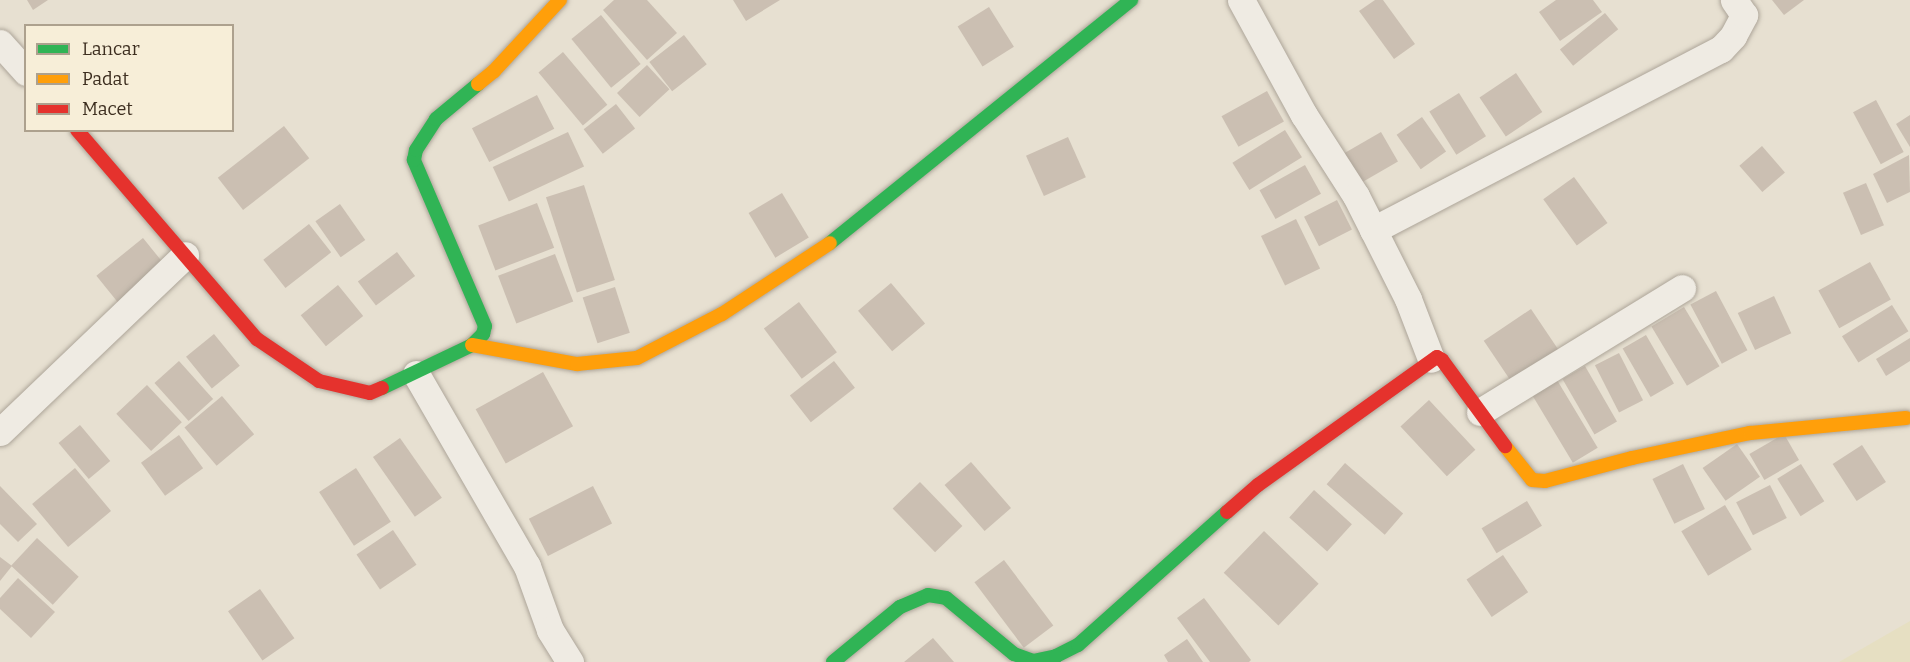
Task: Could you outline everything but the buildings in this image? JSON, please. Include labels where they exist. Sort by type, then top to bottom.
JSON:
[{"type":"street","points":[[79,132],[257,339],[319,381],[370,393],[416,374],[472,345],[483,334],[485,327],[447,234],[418,174],[414,160],[416,150],[436,119],[494,71],[560,0]]},
{"type":"street","points":[[472,345],[578,364],[637,358],[722,314],[825,247],[1131,0]]},
{"type":"street","points":[[1241,0],[1277,67],[1356,196],[1408,299],[1431,360]]},
{"type":"street","points":[[1373,230],[1721,49],[1733,36],[1744,15],[1734,0]]},
{"type":"street","points":[[0,43],[24,70]]},
{"type":"street","points":[[0,432],[185,255]]},
{"type":"street","points":[[1480,412],[1683,288]]},
{"type":"street","points":[[833,662],[900,607],[928,595],[946,598],[1014,654],[1033,661],[1056,656],[1078,645],[1258,485],[1437,357],[1442,360],[1519,466],[1532,480],[1545,481],[1632,458],[1750,434],[1906,418]]},
{"type":"street","points":[[416,374],[527,566],[550,630],[570,662]]},
{"type":"shaded area","points":[[1910,621],[1910,662],[1839,662]]},
{"type":"traffic: fast","points":[[830,243],[1131,0]]},
{"type":"traffic: fast","points":[[382,388],[472,345],[483,334],[485,326],[414,160],[416,150],[436,119],[478,84]]},
{"type":"traffic: fast","points":[[833,662],[900,607],[928,595],[946,598],[1014,654],[1033,661],[1056,656],[1078,645],[1227,512]]},
{"type":"traffic: slow","points":[[478,84],[494,71],[560,0]]},
{"type":"traffic: slow","points":[[472,345],[577,364],[637,358],[722,314],[830,243]]},
{"type":"traffic: slow","points":[[1505,446],[1532,480],[1545,481],[1632,458],[1750,433],[1906,418]]},
{"type":"traffic: jam","points":[[79,132],[257,339],[319,381],[370,393],[382,388]]},
{"type":"traffic: jam","points":[[1227,512],[1258,485],[1437,357],[1442,360],[1505,446]]}]
